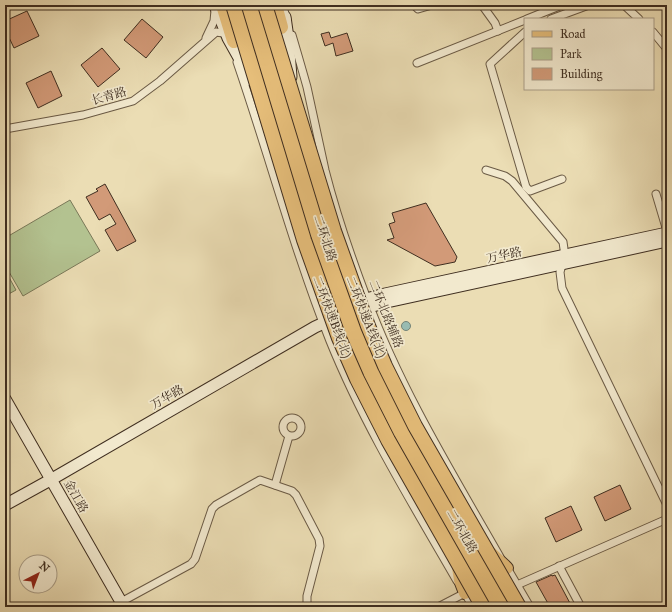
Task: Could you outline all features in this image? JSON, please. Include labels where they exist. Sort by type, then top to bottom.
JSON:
[{"type":"highway","name":"二环快速B线(北)","points":[[232,5],[300,174],[324,298],[357,379],[399,461],[483,607]]},
{"type":"highway","name":"二环快速A线(北)","points":[[265,5],[300,174],[351,282],[385,366],[430,452],[519,607]]},
{"type":"highway","points":[[275,5],[292,65],[300,174]]},
{"type":"highway","points":[[218,6],[243,68],[300,174]]},
{"type":"main road","name":"二环北路","points":[[244,5],[278,102],[300,174],[324,264],[347,310],[367,375],[387,414],[453,524],[506,607]]},
{"type":"main road","name":"二环北路","points":[[253,5],[278,102]]},
{"type":"main road","name":"二环北路","points":[[453,524],[496,607]]},
{"type":"main road","points":[[453,524],[498,558],[507,568]]},
{"type":"main road","points":[[453,524],[459,576],[464,593]]},
{"type":"street","points":[[282,5],[288,38],[294,120],[298,145],[300,174]]},
{"type":"street","name":"二环北路辅路","points":[[282,5],[303,72],[329,184],[368,302],[394,363],[423,421],[530,607]]},
{"type":"street","points":[[414,5],[418,9],[432,5]]},
{"type":"street","points":[[482,5],[498,31]]},
{"type":"street","points":[[531,18],[562,5]]},
{"type":"street","points":[[554,18],[589,5]]},
{"type":"street","points":[[624,5],[638,18]]},
{"type":"street","points":[[218,6],[323,323],[349,383],[369,424],[472,607]]},
{"type":"street","points":[[200,46],[207,37],[214,21],[218,6]]},
{"type":"street","points":[[417,63],[524,21]]},
{"type":"street","name":"长青路","points":[[5,129],[83,115],[133,101],[160,82],[216,32],[223,32],[228,38]]},
{"type":"street","points":[[524,33],[490,64],[526,187],[530,191],[562,178]]},
{"type":"street","points":[[654,33],[667,48]]},
{"type":"street","points":[[228,38],[275,123],[300,174]]},
{"type":"street","points":[[486,170],[504,176],[512,181],[563,242],[563,260],[560,272],[562,288],[667,505]]},
{"type":"street","points":[[656,194],[667,232]]},
{"type":"street","name":"万华路","points":[[563,260],[667,232]]},
{"type":"street","name":"万华路","points":[[5,504],[52,479],[347,310],[368,302],[563,260],[667,241]]},
{"type":"street","name":"金江路","points":[[5,399],[52,479],[122,605]]},
{"type":"street","points":[[275,485],[289,436]]},
{"type":"street","points":[[122,605],[191,564],[195,559],[212,509],[216,505],[260,480],[292,491],[296,495],[319,539],[320,546],[307,596],[306,607]]},
{"type":"street","points":[[517,585],[667,519]]},
{"type":"street","points":[[559,566],[581,607]]},
{"type":"street","points":[[438,607],[464,593]]},
{"type":"green space","points":[[70,200],[100,251],[23,296],[5,265],[5,238]]},
{"type":"green space","points":[[5,270],[16,290],[5,296]]},
{"type":"water","points":[[406,321],[411,326],[406,331],[401,326]]},
{"type":"building","points":[[27,11],[39,36],[14,48],[5,29],[5,21]]},
{"type":"building","points":[[142,19],[163,37],[146,58],[124,40]]},
{"type":"building","points":[[329,32],[331,38],[347,33],[353,51],[336,56],[333,43],[325,46],[321,34]]},
{"type":"building","points":[[102,48],[120,69],[98,87],[81,65]]},
{"type":"building","points":[[51,71],[62,96],[38,108],[26,83]]},
{"type":"building","points":[[105,184],[136,241],[117,251],[105,230],[116,224],[110,214],[99,220],[86,197],[98,191],[96,189]]},
{"type":"building","points":[[426,203],[457,257],[455,262],[435,266],[387,240],[394,238],[389,224],[395,222],[392,213]]},
{"type":"building","points":[[620,485],[631,509],[605,521],[594,497]]},
{"type":"building","points":[[571,506],[582,530],[556,542],[545,518]]},
{"type":"building","points":[[555,575],[572,607],[550,607],[536,582]]}]
